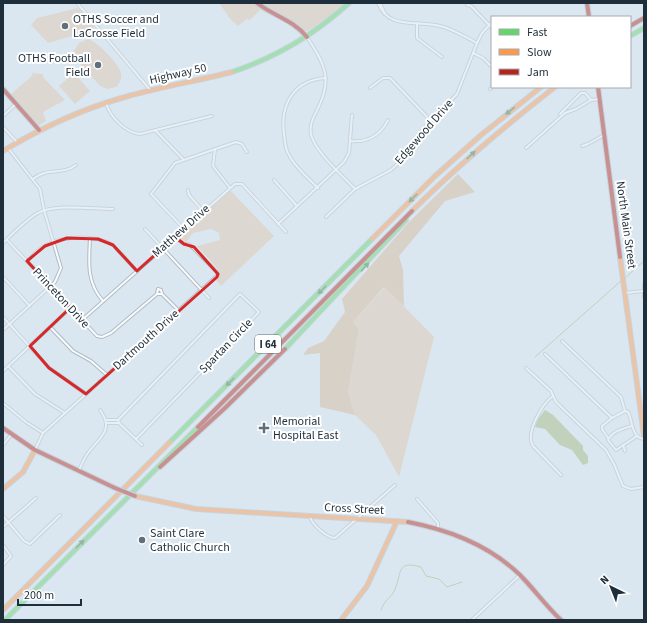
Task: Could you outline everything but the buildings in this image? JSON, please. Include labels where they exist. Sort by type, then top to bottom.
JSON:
[{"type":"main road","points":[[257,3],[271,13],[295,23],[307,37]]},
{"type":"main road","name":"Highway 50","points":[[3,151],[39,130],[60,120],[106,103],[219,75],[255,64],[276,55],[307,37],[349,3]]},
{"type":"main road","points":[[587,3],[589,16]]},
{"type":"main road","points":[[631,25],[644,18]]},
{"type":"main road","points":[[631,35],[644,28]]},
{"type":"main road","points":[[3,88],[39,130]]},
{"type":"main road","name":"I 64","points":[[3,610],[434,177],[481,135],[540,88]]},
{"type":"main road","name":"I 64","points":[[5,620],[455,170],[517,116],[554,88]]},
{"type":"main road","name":"North Main Street","points":[[598,88],[644,438]]},
{"type":"main road","points":[[143,482],[176,454],[270,366],[340,294],[455,170]]},
{"type":"main road","name":"Cross Street","points":[[3,428],[11,435],[35,450],[115,488],[135,496],[157,502],[196,509],[397,521],[438,528],[469,539],[491,552],[520,575],[562,620]]},
{"type":"main road","points":[[3,489],[23,472],[35,450]]},
{"type":"main road","points":[[341,620],[362,596],[371,581],[397,521]]},
{"type":"street","points":[[77,3],[151,91]]},
{"type":"street","points":[[379,3],[385,14],[400,22],[441,26],[477,43]]},
{"type":"street","points":[[466,5],[471,6],[489,25]]},
{"type":"street","points":[[417,24],[417,38],[442,57]]},
{"type":"street","name":"Edgewood Drive","points":[[326,217],[355,189],[395,167],[431,121],[457,94],[477,43],[482,33],[489,25]]},
{"type":"street","points":[[307,37],[323,64],[326,78],[325,91],[313,118],[311,134],[318,148],[355,189]]},
{"type":"street","points":[[473,53],[483,58],[491,66]]},
{"type":"street","points":[[318,188],[288,155],[282,120],[285,108],[297,89],[310,81],[326,78]]},
{"type":"street","points":[[370,88],[383,78],[390,78],[431,121]]},
{"type":"street","points":[[560,114],[581,93],[585,93],[591,100]]},
{"type":"street","points":[[526,148],[565,113],[576,110],[591,100],[599,99]]},
{"type":"street","points":[[106,103],[109,111],[129,131],[140,134],[212,116]]},
{"type":"street","points":[[3,116],[16,104]]},
{"type":"street","points":[[278,224],[318,188],[347,158],[352,116]]},
{"type":"street","points":[[350,141],[365,140],[377,135],[384,128],[388,120]]},
{"type":"street","points":[[3,127],[18,142]]},
{"type":"street","points":[[155,130],[183,160]]},
{"type":"street","points":[[582,146],[585,146],[604,134]]},
{"type":"street","points":[[184,229],[151,194],[171,168],[183,160],[236,142],[242,144],[247,152]]},
{"type":"street","points":[[3,330],[50,287],[59,277],[62,268],[44,210],[40,189],[8,148]]},
{"type":"street","points":[[215,149],[213,166],[230,188],[236,183],[242,184],[286,232]]},
{"type":"street","points":[[33,180],[41,173],[72,168],[76,165]]},
{"type":"street","points":[[274,180],[297,206]]},
{"type":"street","name":"Matthew Drive","points":[[82,320],[230,188]]},
{"type":"street","points":[[188,190],[189,195],[204,211]]},
{"type":"street","points":[[3,243],[29,219],[44,210],[61,208],[113,209]]},
{"type":"street","points":[[145,229],[209,298]]},
{"type":"street","name":"Dartmouth Drive","points":[[35,450],[43,433],[218,274],[194,247],[189,244],[184,244],[175,236]]},
{"type":"street","points":[[27,261],[40,248],[54,241],[68,238],[90,238],[103,240],[113,245],[137,271]]},
{"type":"street","points":[[90,238],[90,277],[97,294],[103,301]]},
{"type":"street","name":"Princeton Drive","points":[[7,240],[97,336],[107,336],[156,294]]},
{"type":"street","points":[[3,277],[30,306]]},
{"type":"street","points":[[644,284],[644,297]]},
{"type":"street","points":[[162,294],[156,294],[158,289],[161,290],[162,294],[179,311]]},
{"type":"street","points":[[625,293],[643,291]]},
{"type":"street","name":"Spartan Circle","points":[[118,421],[240,294],[259,312],[136,439]]},
{"type":"street","points":[[3,370],[70,308]]},
{"type":"street","points":[[3,317],[49,368],[86,394]]},
{"type":"street","points":[[50,327],[73,351],[91,361],[107,375]]},
{"type":"street","points":[[562,341],[621,397],[625,411],[628,412],[637,436]]},
{"type":"street","points":[[545,354],[612,418]]},
{"type":"street","points":[[8,366],[35,394],[65,413]]},
{"type":"street","points":[[526,368],[551,391],[556,402],[609,454],[622,486],[631,489],[644,487]]},
{"type":"street","points":[[553,396],[533,425],[531,441],[533,446],[561,475]]},
{"type":"street","points":[[3,403],[26,422],[43,433]]},
{"type":"street","points":[[79,471],[87,454],[101,438],[106,422],[100,410]]},
{"type":"street","points":[[616,450],[602,429],[602,426],[612,418],[625,411]]},
{"type":"street","points":[[106,422],[118,421],[142,445]]},
{"type":"street","points":[[608,438],[617,432],[632,426]]},
{"type":"street","points":[[3,445],[11,435]]},
{"type":"street","points":[[615,453],[616,450],[637,436],[644,438]]},
{"type":"street","points":[[630,440],[632,444]]},
{"type":"street","points":[[623,446],[625,451]]},
{"type":"street","points":[[310,516],[311,521],[333,538],[336,538],[395,485]]},
{"type":"street","points":[[3,527],[36,498]]},
{"type":"street","points":[[417,500],[438,523],[438,528]]},
{"type":"street","points":[[3,516],[24,541],[30,544],[60,515]]},
{"type":"street","points":[[3,545],[11,556],[3,565]]},
{"type":"street","points":[[472,620],[520,575]]},
{"type":"highlighted area","points":[[175,237],[184,244],[194,247],[218,274],[217,277],[86,394],[49,368],[30,346],[70,308],[27,261],[45,246],[67,238],[98,239],[113,245],[137,271]]},
{"type":"shaded area","points":[[219,3],[346,3],[327,20],[300,35],[288,22],[260,10],[250,20],[247,19],[238,26],[231,20]]},
{"type":"shaded area","points":[[78,8],[94,26],[93,30],[48,43],[31,25],[37,18]]},
{"type":"shaded area","points":[[88,39],[102,48],[119,69],[121,79],[116,87],[107,89],[100,86],[72,54],[79,43]]},
{"type":"shaded area","points":[[74,73],[90,91],[75,104],[59,86]]},
{"type":"shaded area","points":[[31,74],[43,74],[43,77],[65,100],[43,112],[46,121],[38,126],[11,94],[33,75]]},
{"type":"shaded area","points":[[458,174],[475,192],[445,201],[399,256],[403,270],[404,306],[384,287],[353,322],[359,329],[348,392],[355,415],[320,407],[320,353],[303,355],[308,348],[324,341],[345,312],[342,299],[408,223]]},
{"type":"shaded area","points":[[230,190],[274,236],[221,286],[216,280],[219,274],[218,269],[197,246],[220,240],[219,233],[211,229],[193,233],[186,242],[179,238],[180,234]]},
{"type":"shaded area","points":[[385,287],[434,337],[399,477],[376,435],[355,415],[348,392],[359,329],[353,322]]},
{"type":"shaded area","points":[[545,410],[553,415],[583,446],[583,450],[588,456],[588,463],[583,465],[572,450],[560,445],[545,429],[535,427],[538,419]]},
{"type":"waterway","points":[[625,278],[644,261]]},
{"type":"waterway","points":[[535,357],[621,281]]},
{"type":"waterway","points":[[381,610],[384,603],[394,592],[401,569],[407,565],[421,567],[426,576],[439,579],[447,587],[462,582]]},
{"type":"traffic: fast","points":[[232,72],[249,66],[294,44],[336,15],[349,3]]},
{"type":"traffic: fast","points":[[631,35],[644,28]]},
{"type":"traffic: fast","points":[[285,349],[406,220]]},
{"type":"traffic: fast","points":[[170,442],[372,239]]},
{"type":"traffic: fast","points":[[5,620],[198,427]]},
{"type":"traffic: slow","points":[[3,151],[47,127],[93,107],[138,93],[232,72]]},
{"type":"traffic: slow","points":[[372,239],[434,177],[481,135],[540,88]]},
{"type":"traffic: slow","points":[[412,211],[446,178],[518,116],[554,88]]},
{"type":"traffic: slow","points":[[620,257],[644,436]]},
{"type":"traffic: slow","points":[[3,610],[170,442]]},
{"type":"traffic: slow","points":[[3,489],[23,472],[35,450]]},
{"type":"traffic: slow","points":[[135,496],[196,509],[408,522]]},
{"type":"traffic: slow","points":[[341,620],[367,586],[397,521]]},
{"type":"traffic: jam","points":[[257,3],[296,26],[307,37]]},
{"type":"traffic: jam","points":[[587,3],[589,16]]},
{"type":"traffic: jam","points":[[631,25],[644,18]]},
{"type":"traffic: jam","points":[[598,88],[620,257]]},
{"type":"traffic: jam","points":[[3,89],[39,130]]},
{"type":"traffic: jam","points":[[198,427],[412,211]]},
{"type":"traffic: jam","points":[[160,467],[225,408],[285,349]]},
{"type":"traffic: jam","points":[[3,428],[35,450],[115,488]]},
{"type":"traffic: jam","points":[[115,488],[135,496]]},
{"type":"traffic: jam","points":[[408,522],[454,534],[495,555],[520,575],[561,620]]},
{"type":"place","name":"OTHS Soccer and LaCrosse Field","points":[[65,26]]},
{"type":"place","name":"OTHS Football Field","points":[[98,65]]},
{"type":"place","name":"Memorial Hospital East","points":[[264,428]]},
{"type":"place","name":"Saint Clare Catholic Church","points":[[142,540]]}]
